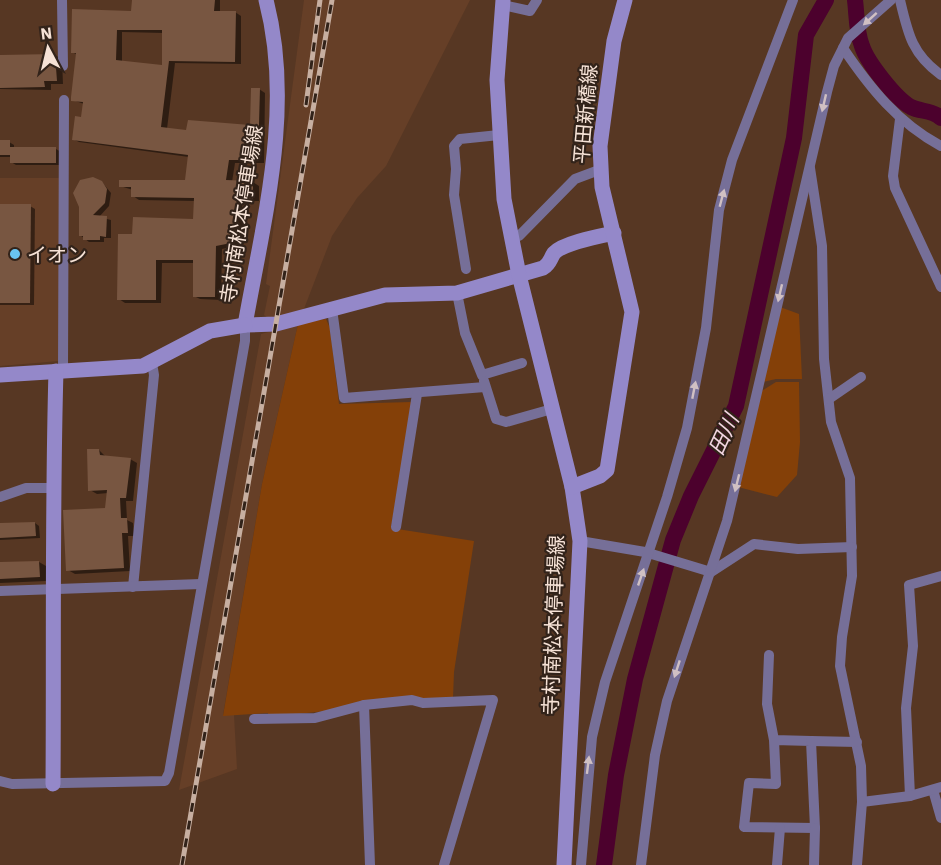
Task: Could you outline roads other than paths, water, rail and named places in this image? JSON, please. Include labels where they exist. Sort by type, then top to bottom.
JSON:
[{"type":"main road","name":"寺村南松本停車場線","points":[[266,0],[277,55],[275,150],[245,324],[276,324],[385,295],[457,293],[543,268],[549,264],[555,252],[567,246],[614,233]]},
{"type":"main road","name":"平田新橋線","points":[[614,233],[599,170],[601,127],[610,62],[625,0]]},
{"type":"main road","name":"寺村南松本停車場線","points":[[503,2],[496,80],[504,199],[519,275],[572,487],[580,541],[570,755]]},
{"type":"main road","points":[[572,487],[600,477],[607,470],[610,460],[632,312],[614,233]]},
{"type":"main road","points":[[0,375],[115,369],[152,363],[210,331],[245,324]]},
{"type":"main road","points":[[53,784],[55,590],[53,488],[60,371]]},
{"type":"main road","points":[[564,865],[570,755]]},
{"type":"main road","points":[[570,755],[577,798],[573,865]]},
{"type":"street","points":[[62,0],[63,66]]},
{"type":"street","points":[[503,2],[530,11],[537,0]]},
{"type":"street","points":[[581,865],[587,776],[598,709],[650,555],[687,428],[706,328],[719,210],[732,160],[793,0]]},
{"type":"street","points":[[641,865],[655,754],[667,701],[710,572],[737,480],[831,74],[846,43],[891,0]]},
{"type":"street","points":[[900,0],[909,39],[918,54],[941,75]]},
{"type":"street","points":[[846,43],[873,92],[900,119],[941,146]]},
{"type":"street","points":[[60,371],[64,100]]},
{"type":"street","points":[[900,119],[893,176],[895,188],[941,287]]},
{"type":"street","points":[[466,269],[454,195],[456,169],[454,146],[460,139],[499,135]]},
{"type":"street","points":[[810,163],[822,246],[824,359],[831,422],[850,478],[852,576],[842,637],[840,666],[861,766],[862,802],[857,865]]},
{"type":"street","points":[[519,236],[575,179],[599,170]]},
{"type":"street","points":[[457,293],[465,333],[496,419],[506,422],[552,409]]},
{"type":"street","points":[[332,309],[344,398],[485,387]]},
{"type":"street","points":[[0,781],[53,784],[165,781],[169,773],[245,341],[245,324]]},
{"type":"street","points":[[133,587],[154,375],[152,363]]},
{"type":"street","points":[[482,375],[522,363]]},
{"type":"street","points":[[829,399],[861,377]]},
{"type":"street","points":[[396,527],[417,394]]},
{"type":"street","points":[[0,497],[26,488],[53,488]]},
{"type":"street","points":[[580,541],[650,555],[710,572],[754,544],[798,549],[852,547]]},
{"type":"street","points":[[910,796],[906,708],[913,646],[909,585],[941,576]]},
{"type":"street","points":[[0,591],[201,584]]},
{"type":"street","points":[[769,655],[767,704],[774,740],[776,784],[749,783],[744,827],[815,828]]},
{"type":"street","points":[[255,719],[315,718],[364,705],[412,700],[423,704],[493,700],[444,865]]},
{"type":"street","points":[[364,705],[370,865]]},
{"type":"street","points":[[774,740],[857,742]]},
{"type":"street","points":[[811,741],[815,828],[814,865]]},
{"type":"street","points":[[862,802],[910,796],[937,788],[941,818]]},
{"type":"street","points":[[777,865],[780,828]]},
{"type":"waterway","name":"田川","points":[[604,865],[616,775],[635,679],[673,540],[691,496],[736,406],[794,138],[806,35],[826,0]]},
{"type":"waterway","points":[[855,0],[860,40],[876,70],[905,103],[941,118]]},
{"type":"railway","points":[[306,105],[320,0]]},
{"type":"railway","points":[[182,865],[332,0]]},
{"type":"place","name":"イオン","points":[[15,254]]}]
